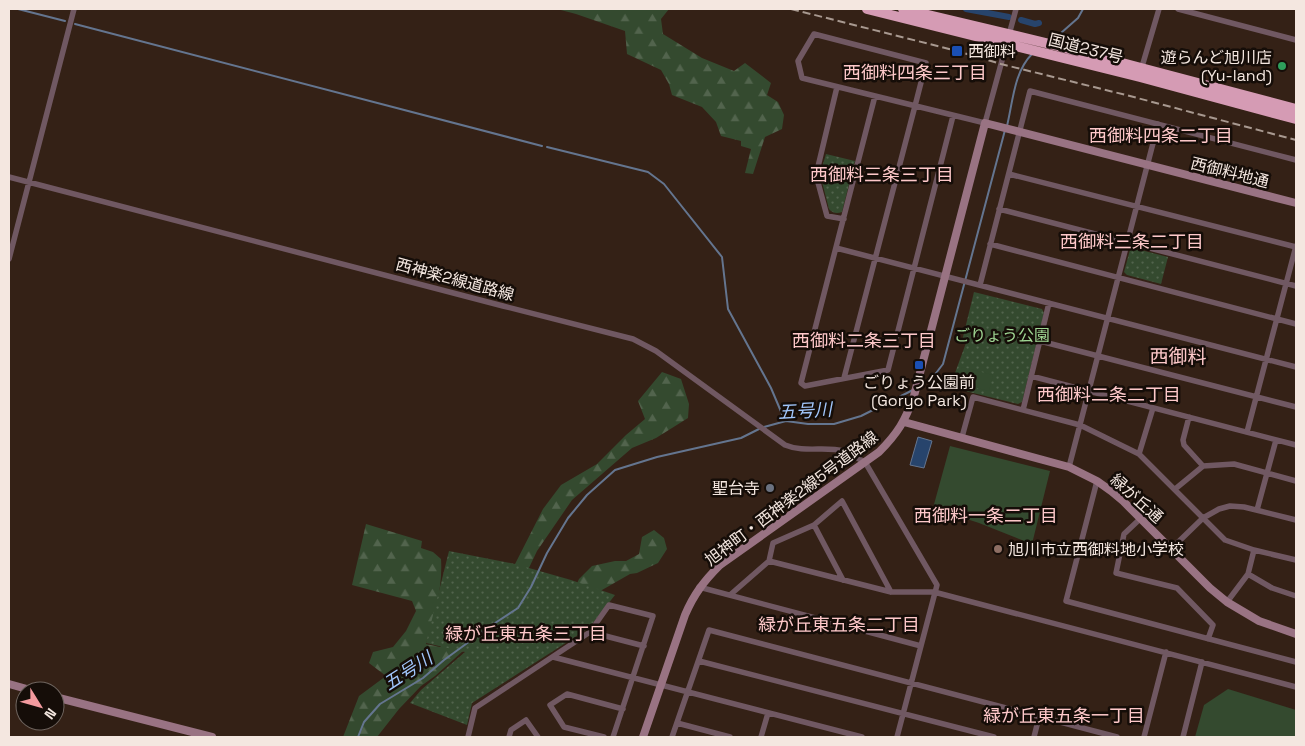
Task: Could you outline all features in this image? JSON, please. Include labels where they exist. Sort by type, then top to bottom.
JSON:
[{"type":"highway","name":"国道237号","points":[[866,9],[891,12],[1008,39],[1034,40],[1054,45],[1296,119]]},
{"type":"highway","name":"国道237号","points":[[902,9],[1008,39],[1027,48],[1046,53],[1296,109]]},
{"type":"street","points":[[9,259],[74,9]]},
{"type":"street","points":[[904,422],[914,396],[1016,9]]},
{"type":"street","points":[[1141,73],[1158,9]]},
{"type":"street","points":[[1178,9],[1296,40]]},
{"type":"street","points":[[844,378],[875,258],[915,106],[926,63],[814,34],[798,62],[802,78],[915,106],[954,116],[985,123]]},
{"type":"street","points":[[838,87],[816,175],[827,216],[844,219]]},
{"type":"street","points":[[980,285],[1000,209],[1016,131],[1030,91],[1296,160]]},
{"type":"street","points":[[875,96],[801,383],[804,386],[888,370],[954,116]]},
{"type":"street","name":"西御料地通","points":[[985,123],[1296,203]]},
{"type":"street","points":[[1069,467],[1158,124]]},
{"type":"street","points":[[1008,174],[1296,246],[1247,432]]},
{"type":"street","name":"西神楽2線道路線","points":[[9,177],[633,339],[656,352],[785,445],[794,449],[846,451],[865,462]]},
{"type":"street","points":[[1000,209],[1296,286]]},
{"type":"street","points":[[990,244],[1296,324]]},
{"type":"street","points":[[836,248],[1296,367]]},
{"type":"street","points":[[1023,410],[1049,303]]},
{"type":"street","points":[[1040,341],[1296,407]]},
{"type":"street","points":[[1031,376],[1296,445]]},
{"type":"street","points":[[962,437],[973,397],[1080,425],[1139,454],[1226,540],[1254,550],[1296,560]]},
{"type":"street","points":[[1139,454],[1153,408]]},
{"type":"street","points":[[1189,417],[1183,440],[1184,445],[1203,466]]},
{"type":"street","name":"緑が丘通","points":[[904,422],[1069,467],[1097,481],[1141,518],[1210,588],[1227,602],[1259,621],[1296,634]]},
{"type":"street","name":"旭神町・西神楽2線5号道路線","points":[[643,737],[685,614],[699,587],[720,565],[879,452],[891,440],[904,422]]},
{"type":"street","points":[[1257,510],[1276,440]]},
{"type":"street","points":[[865,462],[937,585],[897,737]]},
{"type":"street","points":[[1175,489],[1203,466],[1234,464],[1296,481]]},
{"type":"street","points":[[1097,481],[1066,601],[1296,662]]},
{"type":"street","points":[[730,595],[769,561],[773,543],[814,525],[842,501],[891,592]]},
{"type":"street","points":[[1171,549],[1203,518],[1219,509],[1230,506],[1257,510],[1296,520]]},
{"type":"street","points":[[1141,518],[1124,534],[1116,573],[1177,588],[1213,625],[1208,639]]},
{"type":"street","points":[[814,525],[843,580]]},
{"type":"street","points":[[1227,602],[1248,574],[1254,550]]},
{"type":"street","points":[[769,561],[891,592],[934,592],[1296,687]]},
{"type":"street","points":[[1248,574],[1272,588],[1296,596]]},
{"type":"street","points":[[699,587],[921,646]]},
{"type":"street","points":[[468,737],[475,708],[590,632],[609,605],[653,616],[613,737]]},
{"type":"street","points":[[672,737],[709,630],[1117,737]]},
{"type":"street","points":[[590,632],[644,646]]},
{"type":"street","points":[[1144,737],[1166,652]]},
{"type":"street","points":[[553,657],[862,737]]},
{"type":"street","points":[[698,660],[994,737]]},
{"type":"street","points":[[1183,737],[1202,662]]},
{"type":"street","points":[[604,737],[564,727],[550,705],[567,694],[623,709]]},
{"type":"street","points":[[65,699],[212,737]]},
{"type":"street","points":[[761,737],[768,713]]},
{"type":"street","points":[[1034,737],[1040,717]]},
{"type":"street","points":[[509,737],[511,730],[526,720],[538,737]]},
{"type":"street","points":[[677,723],[730,737]]},
{"type":"green space","points":[[557,9],[669,9],[661,19],[663,34],[702,58],[734,71],[745,63],[771,83],[767,95],[778,102],[784,115],[782,129],[765,137],[753,174],[745,173],[751,149],[741,146],[741,141],[721,136],[716,122],[702,107],[672,95],[669,84],[661,70],[627,54],[625,31]]},
{"type":"green space","points":[[826,154],[855,161],[842,212],[840,213],[829,209],[820,174]]},
{"type":"green space","points":[[1133,248],[1168,257],[1161,284],[1127,275],[1124,272],[1130,250]]},
{"type":"green space","name":"ごりょう公園","points":[[974,292],[1042,309],[1044,313],[1022,402],[1018,404],[945,386],[955,373],[966,343],[962,341]]},
{"type":"green space","points":[[962,367],[993,375],[989,391],[957,383]]},
{"type":"green space","points":[[662,372],[681,379],[689,404],[688,418],[656,438],[632,448],[572,500],[537,551],[518,591],[513,568],[543,509],[561,485],[597,464],[645,419],[638,401]]},
{"type":"green space","points":[[950,446],[1050,471],[1032,544],[979,523],[933,508]]},
{"type":"green space","points":[[366,524],[422,541],[421,548],[433,552],[441,559],[441,581],[435,613],[426,644],[440,647],[470,624],[463,651],[421,686],[399,709],[377,737],[343,737],[359,696],[386,676],[369,663],[373,652],[393,647],[406,631],[416,611],[412,601],[352,585]]},
{"type":"green space","points":[[654,530],[664,538],[667,549],[658,563],[637,573],[630,574],[602,590],[588,605],[436,713],[426,707],[570,599],[579,579],[592,566],[615,561],[626,561],[639,554],[642,537]]},
{"type":"green space","points":[[449,551],[515,564],[615,595],[589,628],[472,703],[467,725],[410,703],[421,690],[465,652],[426,643]]},
{"type":"green space","points":[[1228,689],[1296,710],[1296,737],[1195,737],[1204,705]]},
{"type":"water","points":[[918,437],[932,441],[924,468],[910,465]]},
{"type":"waterway","points":[[18,9],[65,21]]},
{"type":"waterway","points":[[966,9],[1009,17]]},
{"type":"waterway","name":"五号川","points":[[1053,40],[1078,18],[1083,9]]},
{"type":"waterway","points":[[1021,20],[1035,24],[1039,23]]},
{"type":"waterway","points":[[75,24],[542,146]]},
{"type":"waterway","name":"五号川","points":[[1007,126],[1021,69],[1032,54]]},
{"type":"waterway","name":"五号川","points":[[919,387],[933,377],[943,364],[1005,130]]},
{"type":"waterway","points":[[547,147],[648,172],[664,184],[722,257],[728,309],[771,388],[785,421]]},
{"type":"waterway","name":"五号川","points":[[764,427],[786,421],[808,424],[834,424],[861,416],[913,390]]},
{"type":"waterway","name":"五号川","points":[[358,737],[364,722],[380,704],[423,678],[444,660],[518,608],[568,518],[587,495],[615,470],[657,457],[741,438],[759,429]]},
{"type":"railway","points":[[791,9],[1296,140]]},
{"type":"place","name":"西御料","points":[[957,51]]},
{"type":"place","name":"遊らんど旭川店 (Yu-land)","points":[[1282,66]]},
{"type":"place","name":"ごりょう公園前 (Goryo Park)","points":[[919,365]]},
{"type":"place","name":"聖台寺","points":[[770,488]]},
{"type":"place","name":"旭川市立西御料地小学校","points":[[998,549]]},
{"type":"district","name":"西御料四条三丁目","points":[[915,73]]},
{"type":"district","name":"西御料四条二丁目","points":[[1161,136]]},
{"type":"district","name":"西御料三条三丁目","points":[[882,175]]},
{"type":"district","name":"西御料三条二丁目","points":[[1132,242]]},
{"type":"district","name":"西御料二条三丁目","points":[[864,341]]},
{"type":"district","name":"西御料","points":[[1178,356]]},
{"type":"district","name":"西御料二条二丁目","points":[[1109,395]]},
{"type":"district","name":"西御料一条二丁目","points":[[986,516]]},
{"type":"district","name":"緑が丘東五条二丁目","points":[[839,625]]},
{"type":"district","name":"緑が丘東五条三丁目","points":[[526,634]]},
{"type":"district","name":"緑が丘東五条一丁目","points":[[1064,716]]}]
